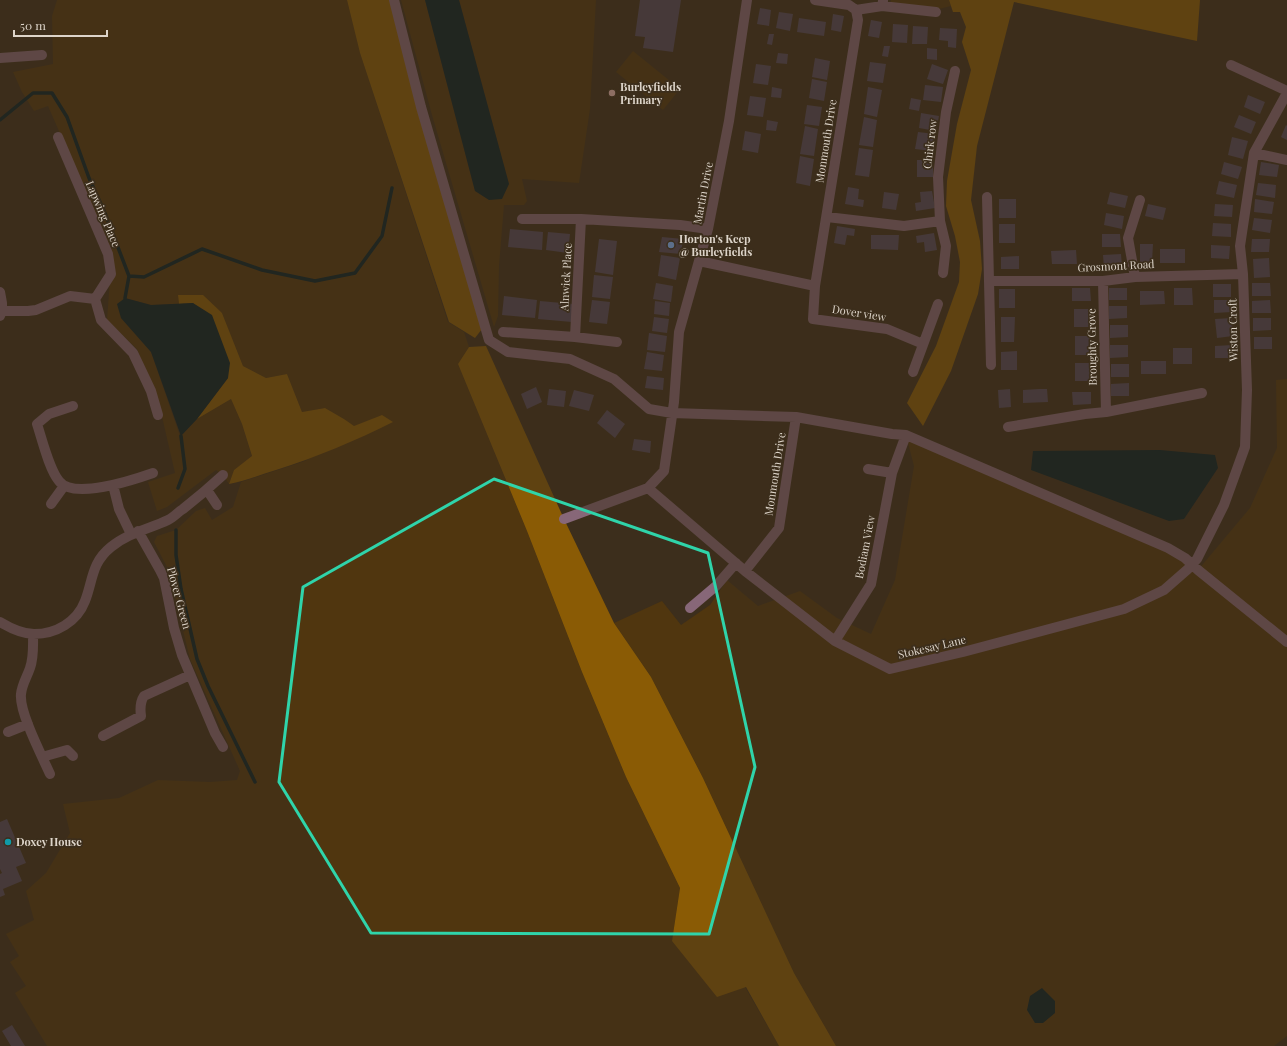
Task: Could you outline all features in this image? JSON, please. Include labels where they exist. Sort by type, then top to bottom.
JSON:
[{"type":"street","points":[[394,0],[421,107],[489,340],[508,352],[570,359],[614,379],[649,408],[672,413],[796,417],[892,434],[906,435],[1168,548],[1185,558],[1287,642]]},
{"type":"street","name":"Martin Drive","points":[[648,488],[664,471],[672,413],[679,332],[708,229],[730,121],[747,0]]},
{"type":"street","points":[[815,0],[849,5],[856,10],[883,3],[936,12]]},
{"type":"street","name":"Monmouth Drive","points":[[813,318],[815,286],[858,20],[856,10]]},
{"type":"street","points":[[0,58],[42,55]]},
{"type":"street","points":[[1232,65],[1287,92]]},
{"type":"street","name":"Chirk row","points":[[943,273],[946,246],[940,221],[938,177],[946,112],[955,71]]},
{"type":"street","name":"Wiston Croft","points":[[1192,565],[1197,559],[1224,505],[1245,447],[1247,390],[1244,274],[1240,246],[1254,152],[1287,92]]},
{"type":"street","name":"Lapwing Place","points":[[58,137],[108,254],[111,274],[95,299]]},
{"type":"street","points":[[1254,152],[1287,160]]},
{"type":"street","points":[[987,197],[991,365]]},
{"type":"street","points":[[1135,277],[1128,238],[1140,200]]},
{"type":"street","points":[[827,217],[904,226],[940,221]]},
{"type":"street","points":[[522,219],[581,219],[680,225],[708,229]]},
{"type":"street","name":"Alnwick Place","points":[[575,337],[581,219]]},
{"type":"street","points":[[699,261],[815,286]]},
{"type":"street","name":"Grosmont Road","points":[[990,281],[1103,281],[1135,277],[1244,274]]},
{"type":"street","name":"Broughty Grove","points":[[1103,281],[1106,412]]},
{"type":"street","points":[[0,292],[2,303],[1,313],[36,310],[70,296],[95,299],[101,320],[133,353],[151,391],[158,415]]},
{"type":"street","points":[[914,372],[938,304]]},
{"type":"street","name":"Dover view","points":[[813,318],[887,329],[923,344]]},
{"type":"street","points":[[503,332],[575,337],[617,342]]},
{"type":"street","points":[[1008,427],[1084,414],[1106,412],[1202,393]]},
{"type":"street","points":[[73,406],[49,414],[37,424],[53,473],[59,482],[71,489],[82,489],[114,485],[153,473]]},
{"type":"street","name":"Monmouth Drive","points":[[746,571],[779,528],[796,417]]},
{"type":"street","name":"Bodiam View","points":[[835,641],[871,584],[892,473],[906,435]]},
{"type":"street","points":[[868,470],[892,473]]},
{"type":"street","points":[[0,622],[23,632],[33,634],[54,631],[63,627],[72,621],[79,612],[85,601],[93,573],[99,560],[109,549],[120,540],[134,533],[169,519],[207,490],[223,475]]},
{"type":"street","name":"Plover Green","points":[[114,485],[118,509],[164,578],[174,628],[182,655],[214,733],[223,748]]},
{"type":"street","points":[[51,504],[64,486]]},
{"type":"street","points":[[564,519],[648,488]]},
{"type":"street","name":"Stokesay Lane","points":[[648,488],[736,563],[835,641],[890,669],[963,652],[1124,609],[1164,590],[1192,565]]},
{"type":"street","points":[[207,490],[218,505]]},
{"type":"street","points":[[690,608],[716,586],[736,563]]},
{"type":"street","points":[[33,634],[32,661],[23,684],[20,701],[28,724],[50,774]]},
{"type":"street","points":[[103,736],[141,716],[141,700],[144,696],[190,674]]},
{"type":"street","points":[[8,732],[28,724]]},
{"type":"street","points":[[42,756],[67,750],[73,756]]},
{"type":"highlighted area","points":[[494,479],[708,553],[755,767],[709,934],[371,933],[279,782],[303,587]]},
{"type":"shaded area","points":[[57,0],[347,0],[360,53],[448,322],[464,332],[469,347],[458,364],[626,777],[680,888],[672,941],[745,987],[779,1046],[47,1046],[15,993],[26,986],[10,962],[19,956],[6,934],[34,920],[26,891],[46,873],[70,833],[63,804],[119,798],[158,780],[210,782],[237,780],[240,771],[190,659],[168,569],[154,542],[157,536],[176,530],[196,511],[205,508],[212,520],[233,507],[241,482],[305,461],[382,415],[353,427],[344,419],[325,408],[302,412],[287,374],[266,378],[243,366],[222,313],[178,295],[179,304],[151,305],[125,298],[121,318],[151,352],[180,436],[197,419],[231,399],[242,424],[252,457],[234,470],[229,484],[223,475],[216,470],[167,507],[157,511],[148,482],[175,473],[160,408],[137,349],[107,320],[112,252],[48,106],[34,111],[22,92],[13,72],[53,64],[52,16]]},
{"type":"shaded area","points":[[347,0],[391,0],[482,329],[475,338],[449,322],[360,53]]},
{"type":"shaded area","points":[[401,0],[425,0],[475,191],[509,184],[459,0],[596,0],[590,109],[579,183],[522,179],[527,201],[524,205],[504,205],[499,266],[498,316],[494,327],[432,115]]},
{"type":"shaded area","points":[[891,0],[949,0],[951,6],[939,9],[890,5]]},
{"type":"shaded area","points":[[949,0],[1200,0],[1197,41],[1014,2],[977,146],[971,200],[980,241],[982,269],[978,294],[951,371],[923,426],[907,403],[936,346],[959,282],[960,262],[955,236],[946,206],[947,181],[957,124],[971,70],[962,42],[966,27],[960,12],[953,12]]},
{"type":"shaded area","points":[[633,51],[680,89],[663,110],[616,72]]},
{"type":"shaded area","points":[[178,295],[203,295],[222,313],[243,366],[266,378],[287,374],[302,412],[325,408],[354,426],[382,415],[393,422],[321,454],[252,478],[229,484],[234,470],[252,456],[242,424],[231,399],[197,419],[228,378],[193,303],[179,304]]},
{"type":"shaded area","points":[[486,346],[564,519],[614,623],[651,677],[703,778],[794,973],[836,1046],[779,1046],[746,987],[717,997],[672,941],[680,888],[626,777],[458,364],[469,347]]},
{"type":"shaded area","points":[[1287,379],[1287,1036],[1274,1046],[836,1046],[794,973],[703,778],[651,677],[614,623],[662,601],[681,625],[710,605],[727,580],[758,606],[800,591],[837,618],[871,634],[895,580],[914,466],[906,435],[1168,548],[1198,570],[1250,508],[1277,448],[1276,380]]},
{"type":"water","points":[[425,0],[459,0],[509,184],[502,199],[489,200],[475,191]]},
{"type":"water","points":[[125,298],[151,305],[193,303],[212,315],[230,363],[228,378],[197,419],[181,436],[151,352],[121,318],[117,304]]},
{"type":"water","points":[[1160,450],[1215,455],[1218,468],[1184,519],[1169,521],[1031,470],[1033,451]]},
{"type":"water","points":[[1042,988],[1055,1001],[1055,1013],[1043,1023],[1035,1023],[1027,1010],[1030,996]]},
{"type":"building","points":[[640,0],[681,0],[673,52],[643,48],[645,37],[635,36]]},
{"type":"building","points":[[760,8],[771,10],[769,26],[757,24]]},
{"type":"building","points":[[779,12],[793,14],[790,31],[776,28]]},
{"type":"building","points":[[833,14],[844,16],[841,32],[831,30]]},
{"type":"building","points":[[799,18],[826,22],[824,36],[797,32]]},
{"type":"building","points":[[871,20],[882,22],[879,38],[868,36]]},
{"type":"building","points":[[893,24],[908,25],[907,43],[892,42]]},
{"type":"building","points":[[913,26],[928,27],[927,44],[912,44]]},
{"type":"building","points":[[940,28],[957,29],[956,48],[948,47],[948,41],[939,40]]},
{"type":"building","points":[[769,34],[774,34],[772,45],[767,44]]},
{"type":"building","points":[[884,46],[890,46],[888,57],[882,56]]},
{"type":"building","points":[[927,48],[937,49],[937,60],[927,59]]},
{"type":"building","points":[[778,53],[788,54],[787,64],[776,63]]},
{"type":"building","points":[[815,58],[830,61],[827,80],[812,77]]},
{"type":"building","points":[[870,62],[886,64],[883,83],[867,81]]},
{"type":"building","points":[[756,64],[771,66],[768,85],[753,83]]},
{"type":"building","points":[[932,64],[948,70],[943,84],[927,79]]},
{"type":"building","points":[[812,79],[827,82],[824,101],[809,98]]},
{"type":"building","points":[[925,85],[943,87],[941,102],[923,100]]},
{"type":"building","points":[[772,87],[782,89],[781,98],[771,97]]},
{"type":"building","points":[[868,87],[882,90],[877,117],[864,114]]},
{"type":"building","points":[[1248,95],[1265,102],[1260,114],[1244,107]]},
{"type":"building","points":[[750,96],[766,98],[763,117],[747,115]]},
{"type":"building","points":[[911,98],[921,100],[919,111],[909,109]]},
{"type":"building","points":[[807,105],[822,107],[819,126],[804,124]]},
{"type":"building","points":[[921,113],[939,116],[936,131],[919,128]]},
{"type":"building","points":[[1239,115],[1256,122],[1251,134],[1234,127]]},
{"type":"building","points":[[864,117],[877,120],[873,147],[859,145]]},
{"type":"building","points":[[767,120],[778,122],[776,131],[766,130]]},
{"type":"building","points":[[1286,125],[1287,126],[1287,140],[1281,137]]},
{"type":"building","points":[[805,126],[818,129],[814,156],[800,154]]},
{"type":"building","points":[[745,131],[761,134],[758,153],[742,150]]},
{"type":"building","points":[[918,132],[935,134],[933,151],[915,149]]},
{"type":"building","points":[[1232,137],[1248,141],[1243,159],[1228,155]]},
{"type":"building","points":[[859,148],[873,150],[869,177],[855,175]]},
{"type":"building","points":[[800,156],[814,159],[810,186],[796,183]]},
{"type":"building","points":[[917,160],[933,160],[933,177],[917,177]]},
{"type":"building","points":[[1224,162],[1242,167],[1238,179],[1221,174]]},
{"type":"building","points":[[1261,162],[1279,165],[1277,177],[1259,175]]},
{"type":"building","points":[[1219,181],[1237,185],[1234,198],[1216,194]]},
{"type":"building","points":[[1258,183],[1276,185],[1275,198],[1256,195]]},
{"type":"building","points":[[848,187],[859,189],[858,199],[864,200],[863,207],[845,204]]},
{"type":"building","points":[[932,191],[935,208],[916,211],[915,203],[921,202],[920,192]]},
{"type":"building","points":[[884,192],[899,194],[896,210],[882,208]]},
{"type":"building","points":[[1110,192],[1128,196],[1125,208],[1107,204]]},
{"type":"building","points":[[999,199],[1016,199],[1016,218],[999,218]]},
{"type":"building","points":[[1255,199],[1274,202],[1272,214],[1254,212]]},
{"type":"building","points":[[1148,204],[1166,208],[1163,220],[1145,216]]},
{"type":"building","points":[[1215,204],[1233,205],[1232,217],[1214,216]]},
{"type":"building","points":[[1106,213],[1124,216],[1122,229],[1104,225]]},
{"type":"building","points":[[1254,218],[1272,220],[1270,233],[1252,230]]},
{"type":"building","points":[[1213,223],[1231,224],[1231,237],[1212,236]]},
{"type":"building","points":[[999,224],[1015,224],[1015,243],[999,243]]},
{"type":"building","points":[[837,226],[855,229],[854,236],[847,235],[845,245],[834,243]]},
{"type":"building","points":[[510,229],[543,232],[542,250],[508,247]]},
{"type":"building","points":[[548,232],[570,234],[568,253],[546,250]]},
{"type":"building","points":[[934,233],[937,250],[925,252],[924,242],[917,243],[916,236]]},
{"type":"building","points":[[1102,234],[1120,234],[1121,247],[1102,247]]},
{"type":"building","points":[[871,235],[899,235],[898,250],[871,249]]},
{"type":"building","name":"Horton's Keep @ Burleyfields","points":[[662,237],[683,239],[681,254],[659,252]]},
{"type":"building","points":[[599,239],[617,241],[613,275],[595,272]]},
{"type":"building","points":[[1252,239],[1270,239],[1269,252],[1251,252]]},
{"type":"building","points":[[1140,244],[1153,244],[1152,262],[1140,262]]},
{"type":"building","points":[[1211,245],[1230,246],[1229,259],[1211,258]]},
{"type":"building","points":[[1160,249],[1185,249],[1185,263],[1160,263]]},
{"type":"building","points":[[1076,250],[1077,264],[1052,264],[1051,251]]},
{"type":"building","points":[[1121,254],[1122,267],[1104,268],[1103,255]]},
{"type":"building","points":[[661,255],[680,258],[676,280],[658,276]]},
{"type":"building","points":[[1019,256],[1019,269],[1001,269],[1001,257]]},
{"type":"building","points":[[1269,258],[1270,277],[1254,278],[1253,259]]},
{"type":"building","points":[[594,275],[613,277],[610,299],[592,297]]},
{"type":"building","points":[[656,283],[673,286],[671,302],[653,299]]},
{"type":"building","points":[[1252,283],[1270,283],[1271,296],[1252,296]]},
{"type":"building","points":[[1213,284],[1231,284],[1231,297],[1213,297]]},
{"type":"building","points":[[1072,288],[1090,288],[1091,301],[1072,301]]},
{"type":"building","points":[[1109,288],[1127,288],[1127,300],[1109,300]]},
{"type":"building","points":[[1174,288],[1192,288],[1193,305],[1174,305]]},
{"type":"building","points":[[999,289],[1015,289],[1015,308],[999,308]]},
{"type":"building","points":[[1140,291],[1164,291],[1165,304],[1140,305]]},
{"type":"building","points":[[504,296],[537,300],[535,318],[502,315]]},
{"type":"building","points":[[592,300],[610,302],[607,324],[589,322]]},
{"type":"building","points":[[1214,300],[1232,300],[1232,312],[1214,313]]},
{"type":"building","points":[[1270,300],[1271,313],[1252,313],[1252,301]]},
{"type":"building","points":[[540,301],[573,304],[572,322],[538,319]]},
{"type":"building","points":[[655,301],[670,303],[669,316],[654,314]]},
{"type":"building","points":[[1109,306],[1127,306],[1127,318],[1109,319]]},
{"type":"building","points":[[1074,309],[1091,309],[1091,327],[1074,327]]},
{"type":"building","points":[[654,317],[669,319],[667,333],[652,331]]},
{"type":"building","points":[[1001,317],[1015,317],[1014,342],[1001,342]]},
{"type":"building","points":[[1232,318],[1233,336],[1217,338],[1215,319]]},
{"type":"building","points":[[1253,318],[1271,318],[1271,330],[1253,331]]},
{"type":"building","points":[[1110,325],[1128,325],[1128,337],[1110,338]]},
{"type":"building","points":[[649,333],[667,336],[665,352],[647,350]]},
{"type":"building","points":[[1075,336],[1091,336],[1091,355],[1075,355]]},
{"type":"building","points":[[1254,337],[1272,337],[1272,349],[1254,349]]},
{"type":"building","points":[[1110,345],[1128,345],[1128,357],[1110,358]]},
{"type":"building","points":[[1233,345],[1233,358],[1215,358],[1215,346]]},
{"type":"building","points":[[1173,348],[1192,348],[1192,364],[1173,364]]},
{"type":"building","points":[[1017,351],[1017,370],[1001,370],[1001,352]]},
{"type":"building","points":[[647,352],[664,355],[662,371],[644,369]]},
{"type":"building","points":[[1141,361],[1166,361],[1166,374],[1141,374]]},
{"type":"building","points":[[1075,363],[1092,363],[1092,381],[1075,381]]},
{"type":"building","points":[[1111,364],[1129,364],[1129,377],[1111,377]]},
{"type":"building","points":[[647,376],[664,378],[663,390],[645,388]]},
{"type":"building","points":[[1129,383],[1129,396],[1111,396],[1111,384]]},
{"type":"building","points":[[536,387],[542,402],[527,409],[521,394]]},
{"type":"building","points":[[549,389],[566,391],[564,407],[547,405]]},
{"type":"building","points":[[1010,389],[1011,407],[999,408],[998,390]]},
{"type":"building","points":[[1047,389],[1048,402],[1023,403],[1023,390]]},
{"type":"building","points":[[574,390],[594,395],[589,411],[569,406]]},
{"type":"building","points":[[1072,392],[1091,392],[1091,404],[1073,405]]},
{"type":"building","points":[[607,410],[625,424],[615,438],[597,423]]},
{"type":"building","points":[[634,439],[651,441],[650,453],[632,450]]},
{"type":"building","name":"Doxey House","points":[[7,819],[26,863],[16,867],[22,881],[3,889],[5,895],[0,897],[0,874],[2,873],[0,869],[0,822]]},
{"type":"building","points":[[12,1025],[25,1046],[11,1046],[2,1031]]},
{"type":"waterway","points":[[0,120],[33,93],[52,93],[67,117],[89,178],[104,211],[129,276],[125,298]]},
{"type":"waterway","points":[[129,276],[144,277],[202,249],[262,270],[315,281],[355,273],[382,236],[392,188]]},
{"type":"waterway","points":[[178,488],[185,469],[181,436]]},
{"type":"waterway","points":[[176,530],[176,555],[181,589],[197,659],[208,686],[255,782]]},
{"type":"place","name":"Burleyfields Primary","points":[[612,93]]},
{"type":"place","name":"Horton's Keep @ Burleyfields","points":[[671,245]]},
{"type":"place","name":"Doxey House","points":[[8,842]]}]
